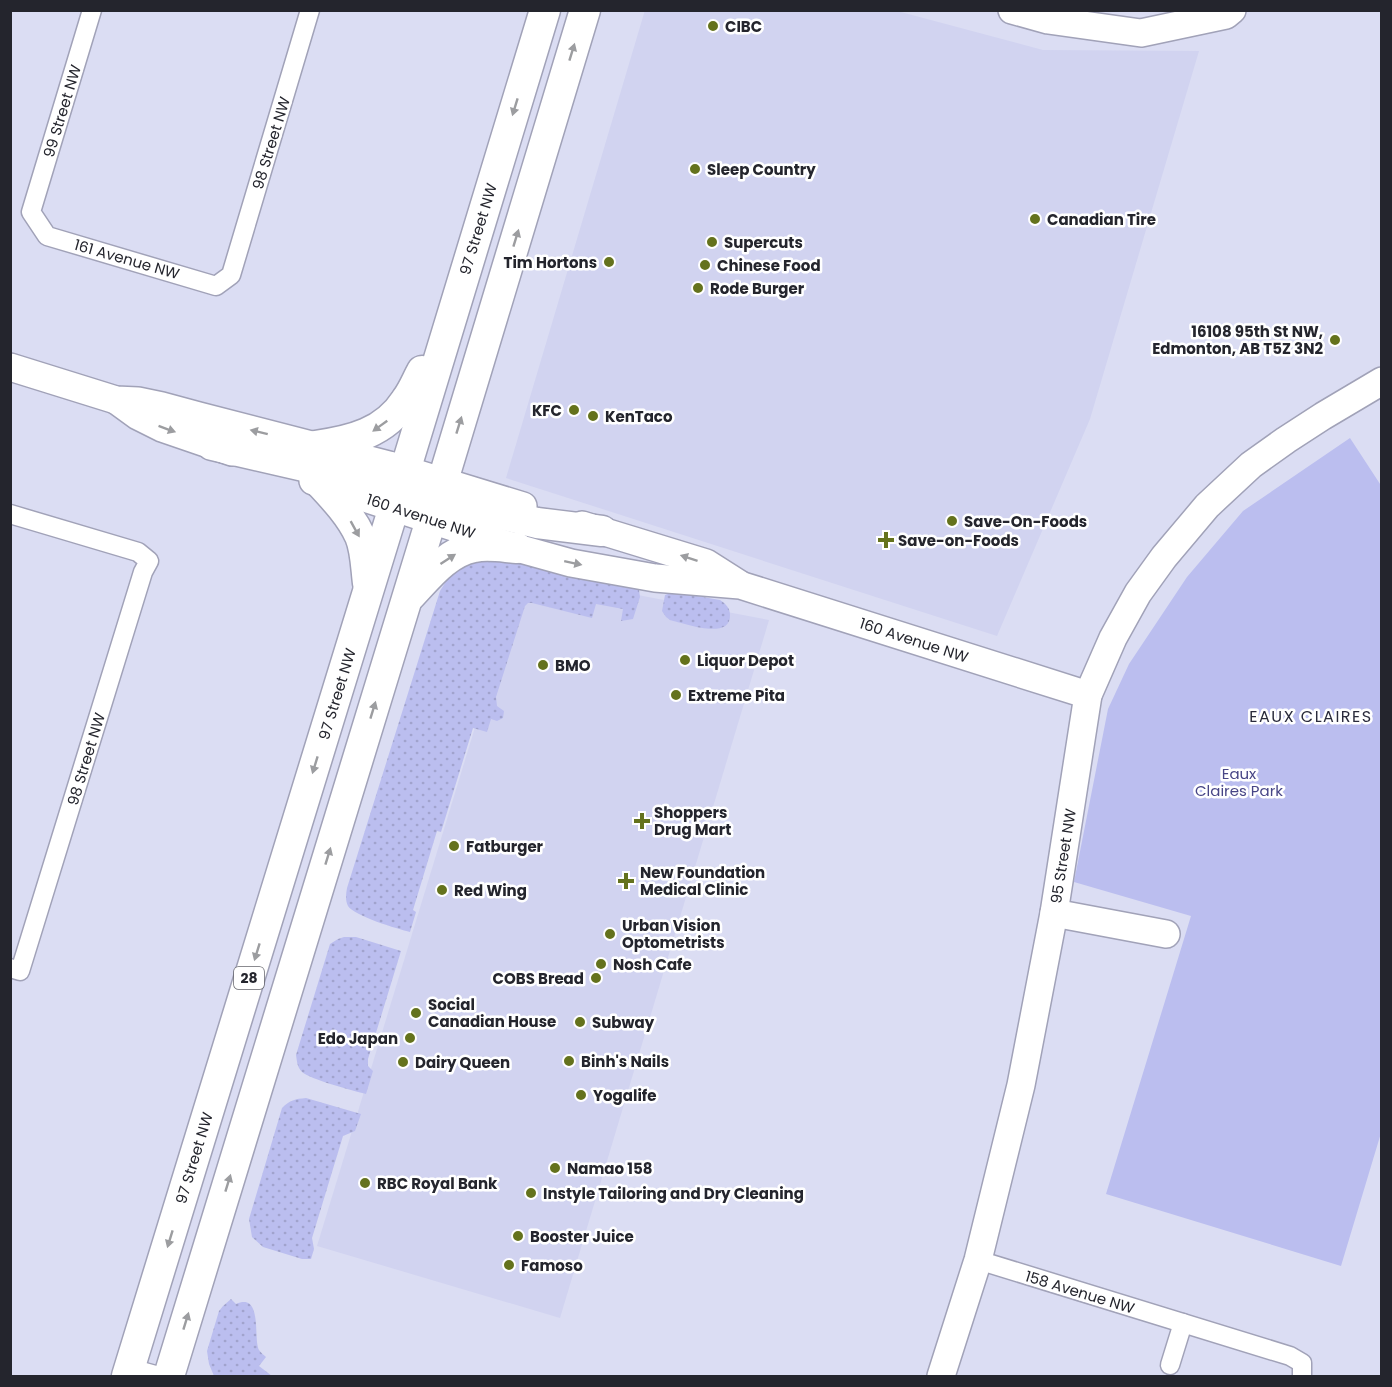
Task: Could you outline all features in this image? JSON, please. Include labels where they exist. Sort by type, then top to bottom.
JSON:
[{"type":"main road","name":"97 Street NW","points":[[128,1372],[544,10]]},
{"type":"main road","points":[[169,1377],[585,10]]},
{"type":"main road","points":[[315,446],[339,443],[370,433],[397,413],[407,399],[454,306]]},
{"type":"main road","points":[[212,445],[399,488],[434,488],[437,501]]},
{"type":"main road","points":[[320,483],[346,514],[360,537],[369,589]]},
{"type":"main road","points":[[437,501],[537,523],[602,531]]},
{"type":"main road","points":[[406,600],[440,564],[465,550],[474,547],[517,548]]},
{"type":"street","name":"99 Street NW","points":[[31,212],[92,10]]},
{"type":"street","name":"98 Street NW","points":[[231,275],[310,10]]},
{"type":"street","points":[[1012,10],[1048,20],[1141,33],[1226,15],[1232,10]]},
{"type":"street","name":"161 Avenue NW","points":[[31,212],[47,236],[216,286],[231,275]]},
{"type":"street","name":"160 Avenue NW","points":[[10,367],[116,400],[138,401],[162,406],[315,446],[399,488],[437,501],[517,548],[571,563],[655,578],[740,585],[1088,695]]},
{"type":"street","name":"95 Street NW","points":[[941,1377],[978,1260],[1022,1085],[1054,913],[1088,695],[1113,639],[1138,593],[1164,557],[1207,506],[1251,465],[1323,416],[1382,381]]},
{"type":"street","name":"160 Avenue NW","points":[[116,400],[138,416],[162,428],[320,483],[399,488]]},
{"type":"street","name":"98 Street NW","points":[[10,514],[138,552],[149,561],[143,572],[15,969]]},
{"type":"street","name":"160 Avenue NW","points":[[602,531],[705,563],[740,585]]},
{"type":"street","points":[[1054,913],[1166,934]]},
{"type":"street","name":"158 Avenue NW","points":[[978,1260],[1290,1356],[1302,1363],[1302,1376]]},
{"type":"street","points":[[1170,1365],[1183,1323]]},
{"type":"street","points":[[128,1372],[159,1377]]},
{"type":"shaded area","points":[[645,10],[897,11],[1043,50],[1199,51],[1090,419],[997,636],[506,478]]},
{"type":"shaded area","points":[[522,573],[769,620],[560,1318],[317,1246]]},
{"type":"green space","name":"Eaux Claires Park","points":[[1350,438],[1382,487],[1381,1133],[1341,1266],[1106,1194],[1191,916],[1074,882],[1108,709],[1129,664],[1187,577],[1243,511]]},
{"type":"green space","points":[[493,554],[635,587],[639,590],[640,597],[633,619],[621,621],[623,609],[596,604],[592,618],[532,603],[525,606],[496,697],[497,706],[504,711],[503,718],[497,721],[491,719],[487,732],[473,728],[441,832],[437,831],[413,910],[416,912],[410,932],[377,922],[352,910],[346,902],[347,888],[440,591],[461,561]]},
{"type":"green space","points":[[674,592],[720,600],[729,610],[728,623],[715,629],[695,627],[670,620],[662,611],[665,595]]},
{"type":"green space","points":[[344,937],[356,937],[401,951],[368,1059],[368,1066],[373,1071],[366,1094],[306,1075],[299,1068],[296,1055],[330,944]]},
{"type":"green space","points":[[306,1098],[361,1114],[355,1131],[343,1136],[312,1238],[314,1249],[311,1259],[302,1259],[263,1247],[252,1237],[249,1219],[282,1108],[293,1100]]},
{"type":"green space","points":[[231,1299],[236,1304],[244,1302],[250,1304],[254,1310],[257,1344],[266,1357],[259,1366],[272,1376],[214,1376],[207,1351],[219,1311]]},
{"type":"place","name":"CIBC","points":[[713,26]]},
{"type":"place","name":"Sleep Country","points":[[695,169]]},
{"type":"place","name":"Canadian Tire","points":[[1035,219]]},
{"type":"place","name":"Supercuts","points":[[712,242]]},
{"type":"place","name":"Tim Hortons","points":[[609,262]]},
{"type":"place","name":"Chinese Food","points":[[705,265]]},
{"type":"place","name":"Rode Burger","points":[[698,288]]},
{"type":"place","name":"16108 95th St NW, Edmonton, AB T5Z 3N2","points":[[1335,340]]},
{"type":"place","name":"KFC","points":[[574,410]]},
{"type":"place","name":"KenTaco","points":[[593,416]]},
{"type":"place","name":"Save-On-Foods","points":[[952,521]]},
{"type":"place","name":"Save-on-Foods","points":[[886,540]]},
{"type":"place","name":"Liquor Depot","points":[[685,660]]},
{"type":"place","name":"BMO","points":[[543,665]]},
{"type":"place","name":"Extreme Pita","points":[[676,695]]},
{"type":"place","name":"Shoppers Drug Mart","points":[[642,821]]},
{"type":"place","name":"Fatburger","points":[[454,846]]},
{"type":"place","name":"New Foundation Medical Clinic","points":[[626,881]]},
{"type":"place","name":"Red Wing","points":[[442,890]]},
{"type":"place","name":"Urban Vision Optometrists","points":[[610,934]]},
{"type":"place","name":"Nosh Cafe","points":[[601,964]]},
{"type":"place","name":"COBS Bread","points":[[596,978]]},
{"type":"place","name":"Social Canadian House","points":[[416,1013]]},
{"type":"place","name":"Subway","points":[[580,1022]]},
{"type":"place","name":"Edo Japan","points":[[410,1038]]},
{"type":"place","name":"Binh's Nails","points":[[569,1061]]},
{"type":"place","name":"Dairy Queen","points":[[403,1062]]},
{"type":"place","name":"Yogalife","points":[[581,1095]]},
{"type":"place","name":"Namao 158","points":[[555,1168]]},
{"type":"place","name":"RBC Royal Bank","points":[[365,1183]]},
{"type":"place","name":"Instyle Tailoring and Dry Cleaning","points":[[531,1193]]},
{"type":"place","name":"Booster Juice","points":[[518,1236]]},
{"type":"place","name":"Famoso","points":[[509,1265]]},
{"type":"district","name":"EAUX CLAIRES","points":[[1311,716]]}]
